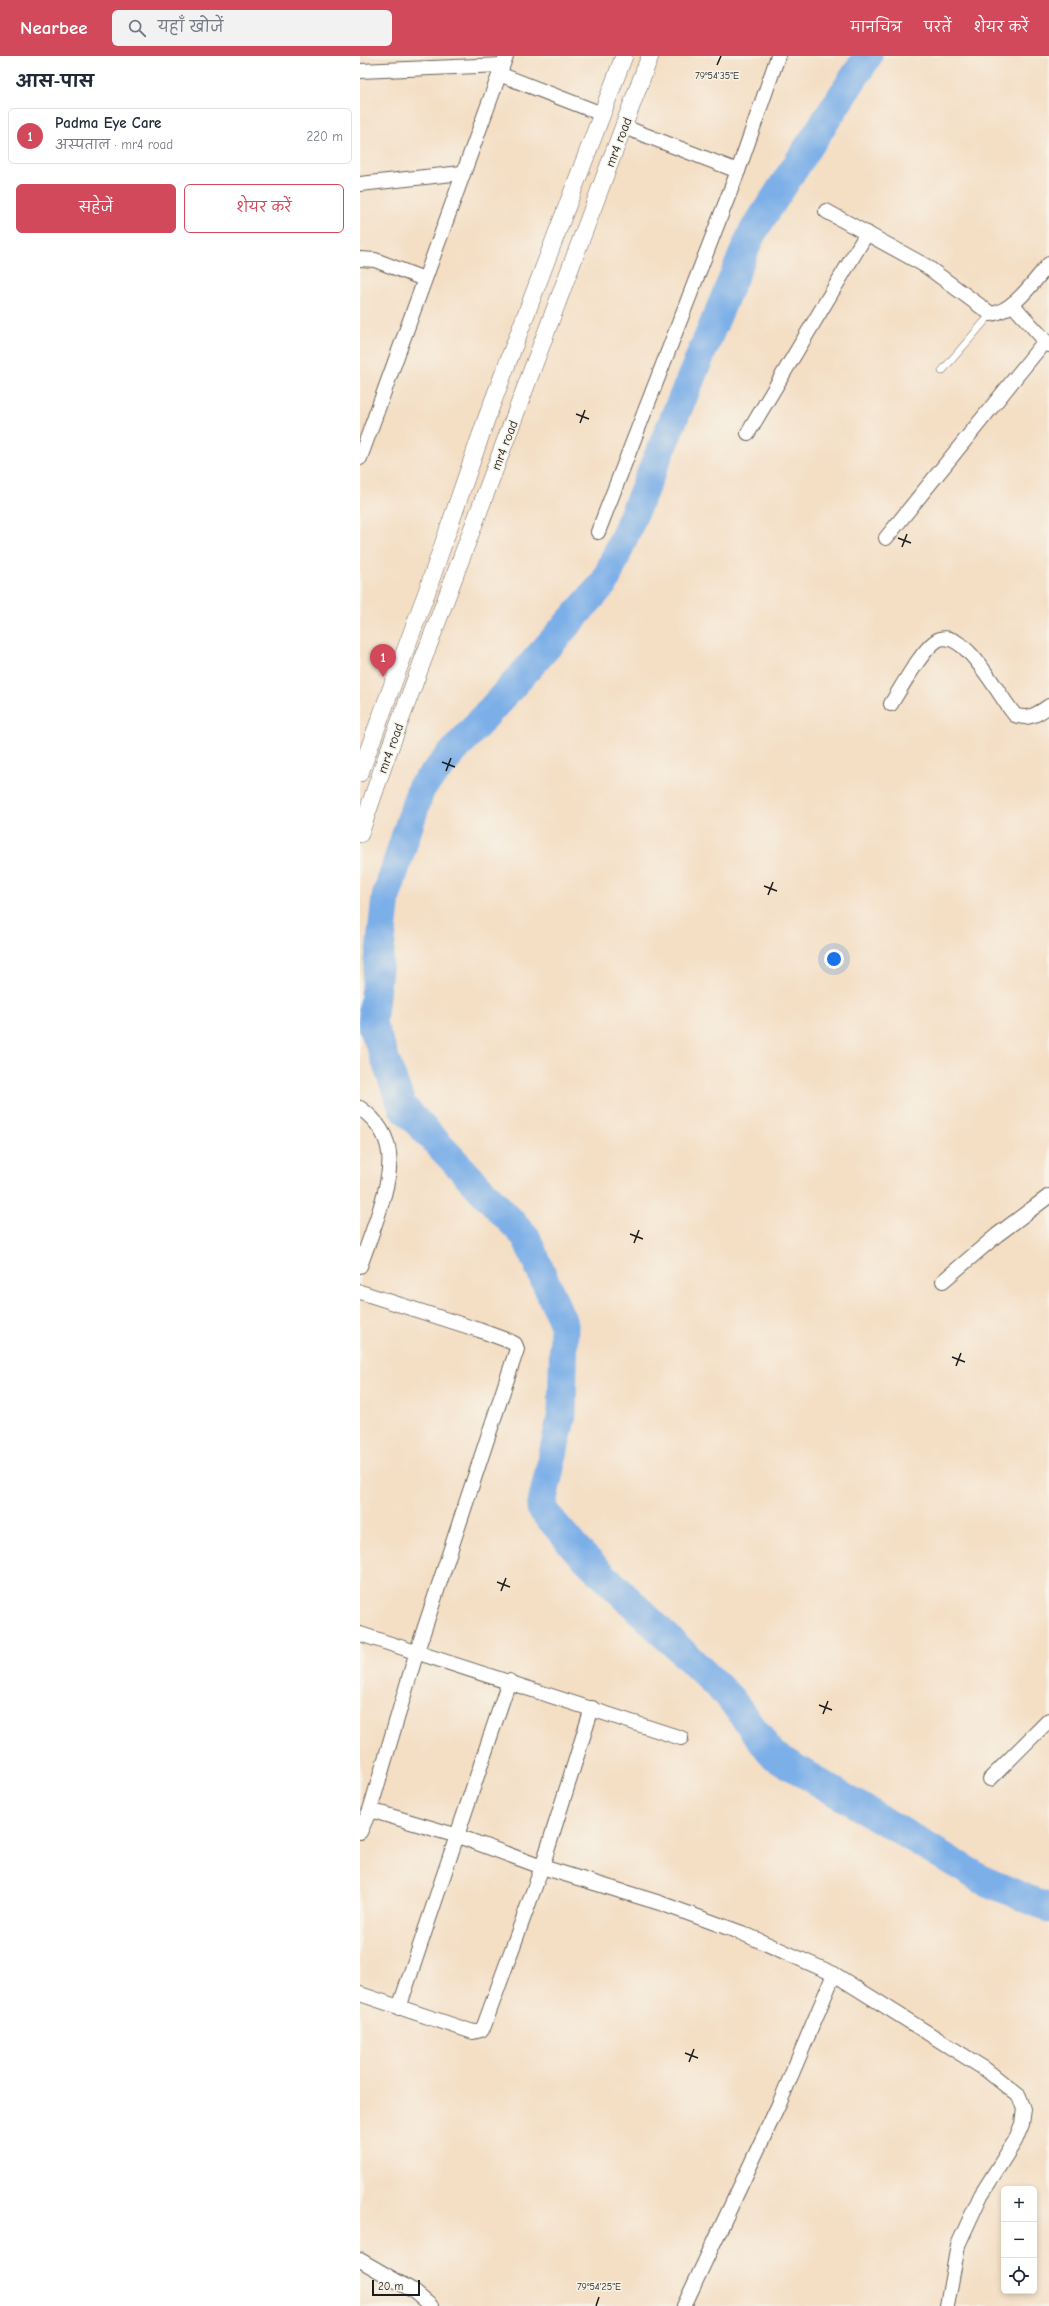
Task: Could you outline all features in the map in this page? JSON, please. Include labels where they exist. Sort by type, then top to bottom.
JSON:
[{"type":"street","name":"mr4 road","points":[[360,773],[365,744],[426,594],[487,417],[624,56]]},
{"type":"street","name":"mr4 road","points":[[360,834],[385,760],[650,56]]},
{"type":"street","points":[[598,532],[738,171],[778,56]]},
{"type":"street","points":[[360,458],[502,65]]},
{"type":"street","points":[[360,71],[502,65],[602,114]]},
{"type":"street","points":[[624,127],[738,171]]},
{"type":"street","points":[[360,184],[462,173]]},
{"type":"street","points":[[826,211],[926,266],[982,310],[991,314],[1000,313],[1012,304],[1049,264]]},
{"type":"street","points":[[748,432],[867,233]]},
{"type":"street","points":[[360,259],[375,260],[424,279]]},
{"type":"street","points":[[886,538],[1047,343],[1012,304]]},
{"type":"street","points":[[891,704],[917,663],[935,641],[944,638],[952,639],[973,656],[1015,715],[1021,718],[1029,717],[1049,706]]},
{"type":"street","points":[[365,744],[385,760]]},
{"type":"street","points":[[360,1108],[383,1132],[389,1147],[391,1166],[386,1189],[360,1266]]},
{"type":"street","points":[[943,1281],[997,1234],[1049,1196]]},
{"type":"street","points":[[360,1292],[479,1330],[509,1341],[515,1344],[517,1349],[417,1651],[370,1810],[360,1832]]},
{"type":"street","points":[[360,1634],[417,1651],[681,1738]]},
{"type":"street","points":[[399,2008],[509,1681]]},
{"type":"street","points":[[360,1994],[473,2032],[481,2030],[542,1868],[592,1708]]},
{"type":"street","points":[[990,1779],[1049,1720]]},
{"type":"street","points":[[370,1810],[458,1836],[542,1868],[660,1903],[742,1934],[834,1974],[985,2069],[1019,2096],[1024,2109],[1022,2124],[1014,2141],[980,2195],[958,2245],[947,2306]]},
{"type":"street","points":[[684,2306],[780,2102],[834,1974]]},
{"type":"street","points":[[360,2260],[412,2290],[431,2306]]},
{"type":"lane","points":[[942,371],[991,314]]},
{"type":"waterway","points":[[868,56],[752,233],[605,582],[421,788],[386,897],[372,1023],[402,1106],[526,1237],[564,1325],[562,1414],[541,1508],[577,1550],[730,1698],[773,1755],[983,1880],[1049,1908]]},
{"type":"place","name":"Padma Eye Care","points":[[383,677]]}]
